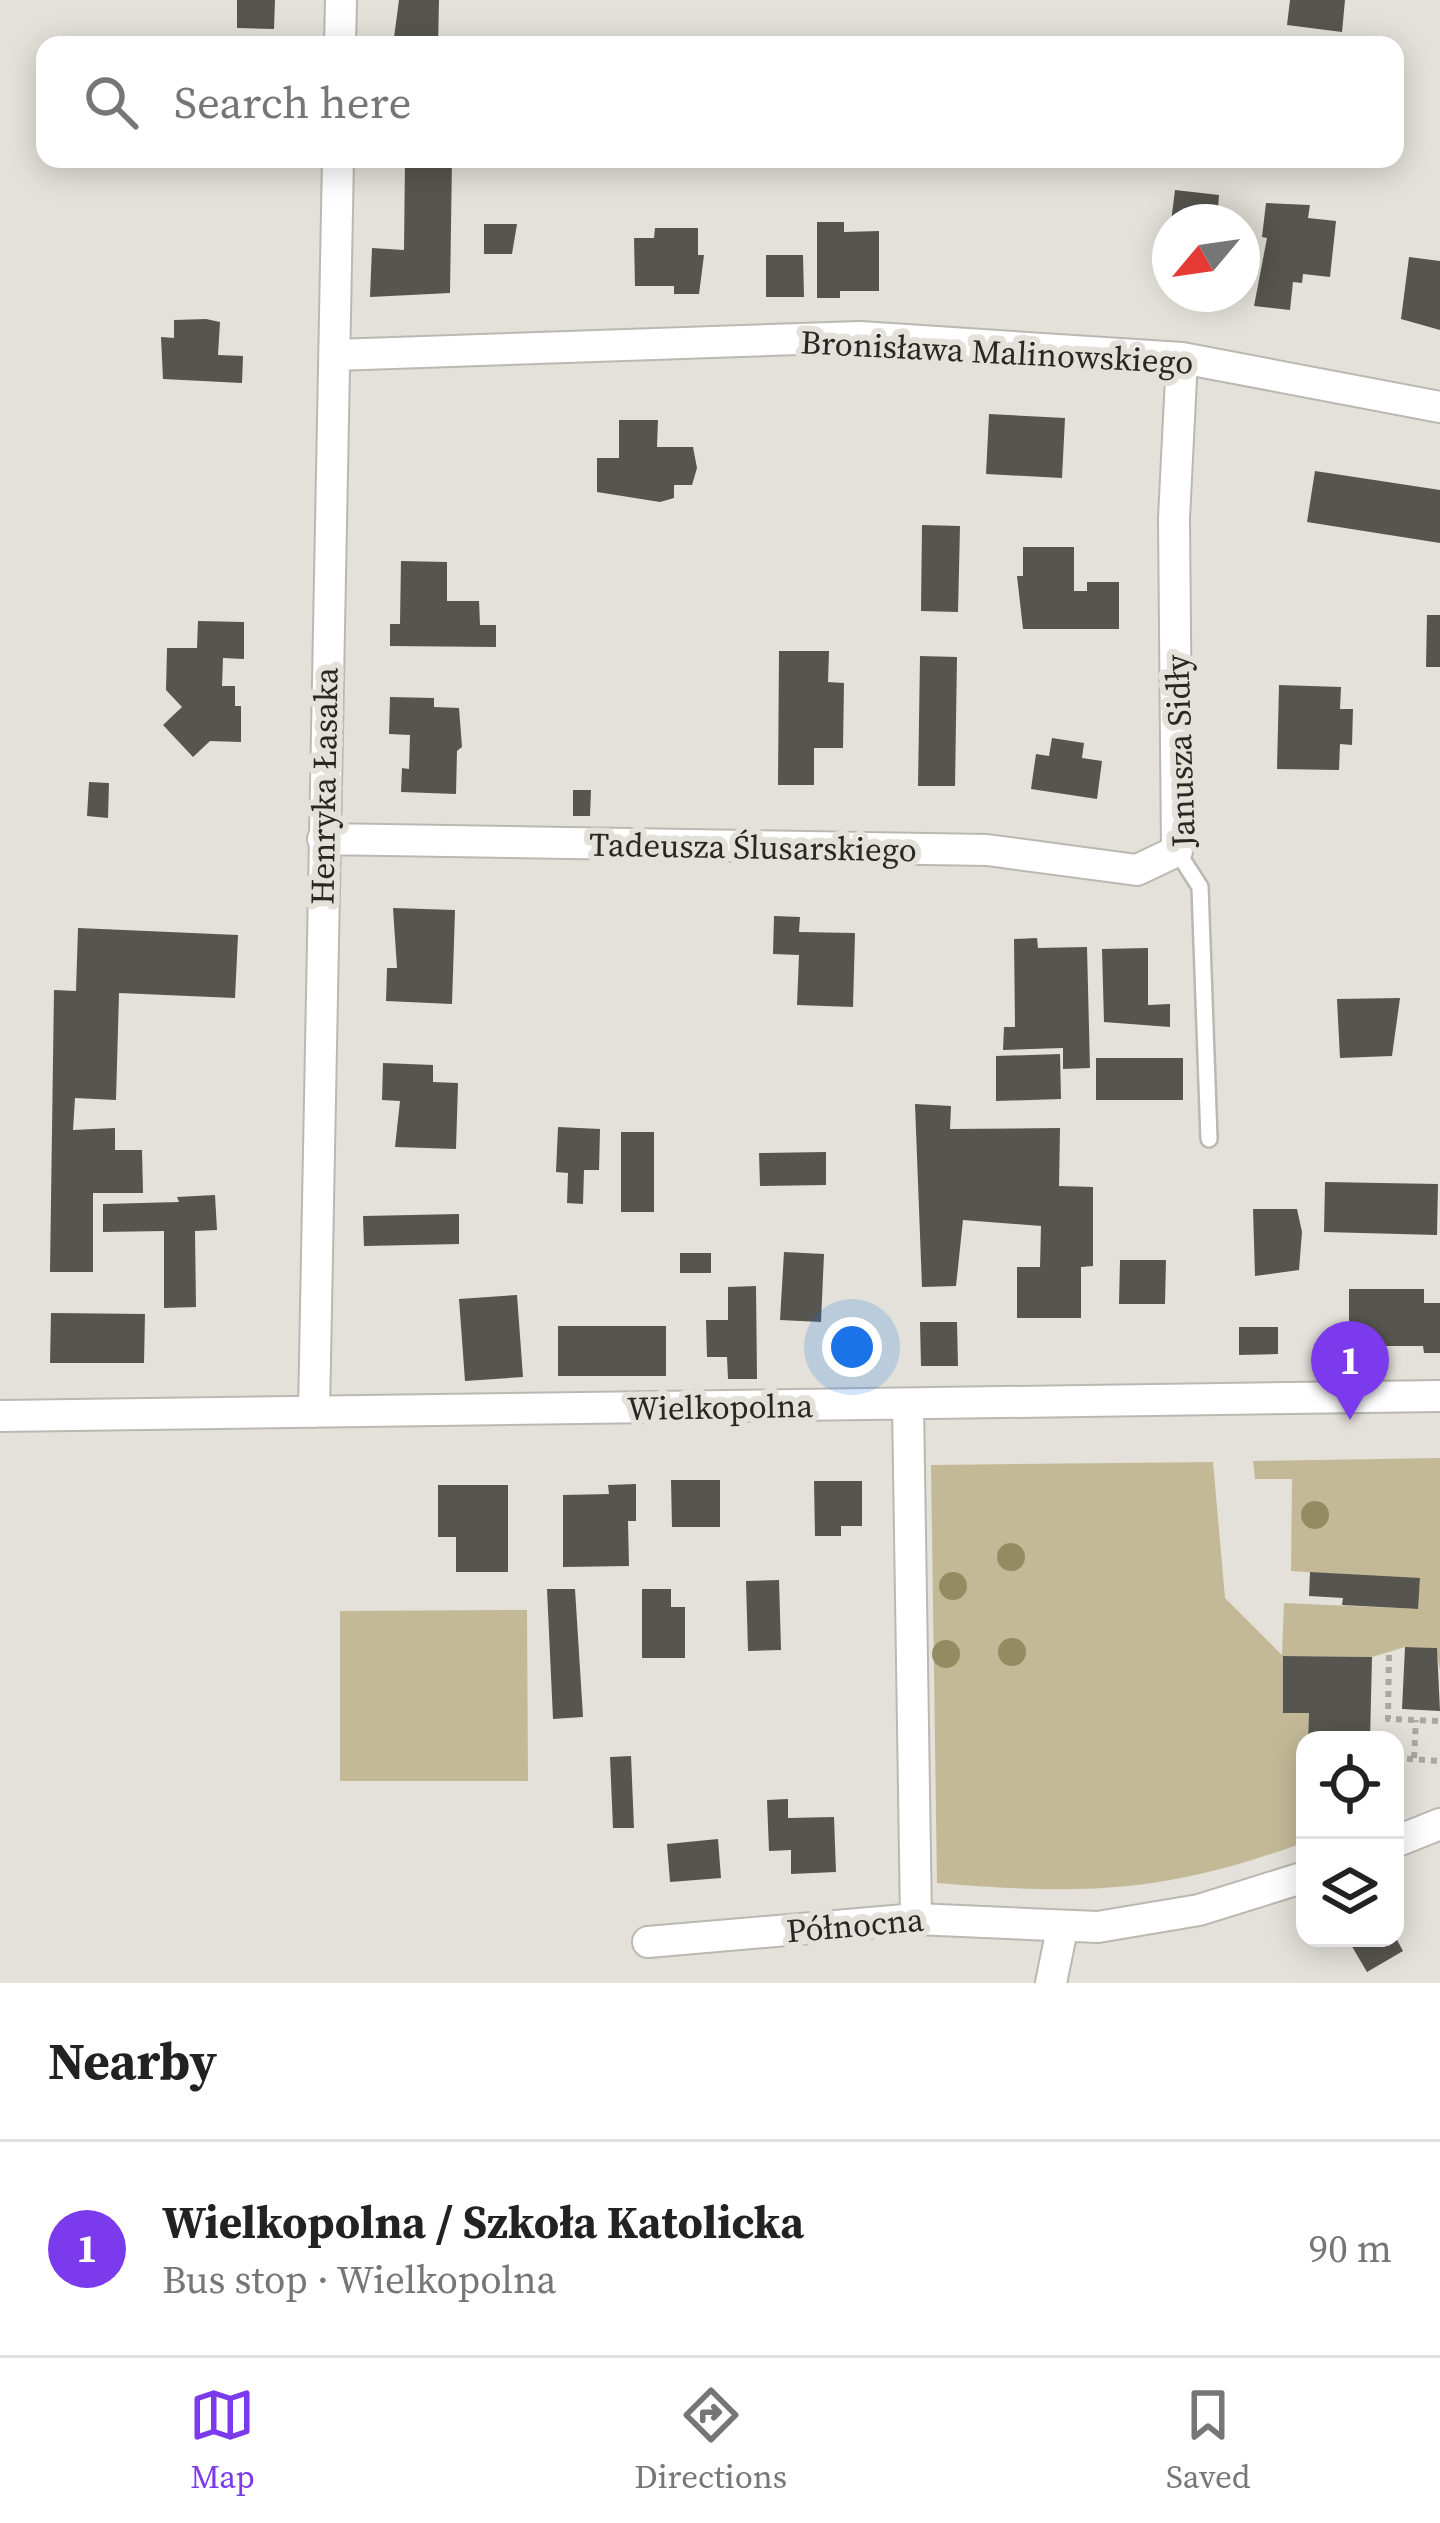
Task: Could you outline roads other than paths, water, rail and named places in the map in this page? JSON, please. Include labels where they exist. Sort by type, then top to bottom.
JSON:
[{"type":"street","points":[[340,0],[340,36]]},
{"type":"street","name":"Henryka Łasaka","points":[[314,1412],[338,168]]},
{"type":"street","name":"Bronisława Malinowskiego","points":[[335,355],[860,337],[1181,358],[1440,407]]},
{"type":"street","name":"Janusza Sidły","points":[[1177,851],[1174,518],[1181,358]]},
{"type":"street","name":"Tadeusza Ślusarskiego","points":[[323,839],[987,850],[1137,870],[1177,851]]},
{"type":"street","name":"Wielkopolna","points":[[0,1416],[1440,1396]]},
{"type":"street","points":[[908,1405],[916,1918]]},
{"type":"street","points":[[1402,1839],[1440,1824]]},
{"type":"street","name":"Północna","points":[[648,1942],[916,1918],[1063,1928],[1199,1910],[1296,1880]]},
{"type":"street","points":[[1051,1983],[1063,1928]]},
{"type":"lane","name":"Janusza Sidły","points":[[1177,851],[1200,887],[1209,1138]]},
{"type":"place","name":"Wielkopolna / Szkoła Katolicka","points":[[1350,1420]]}]
